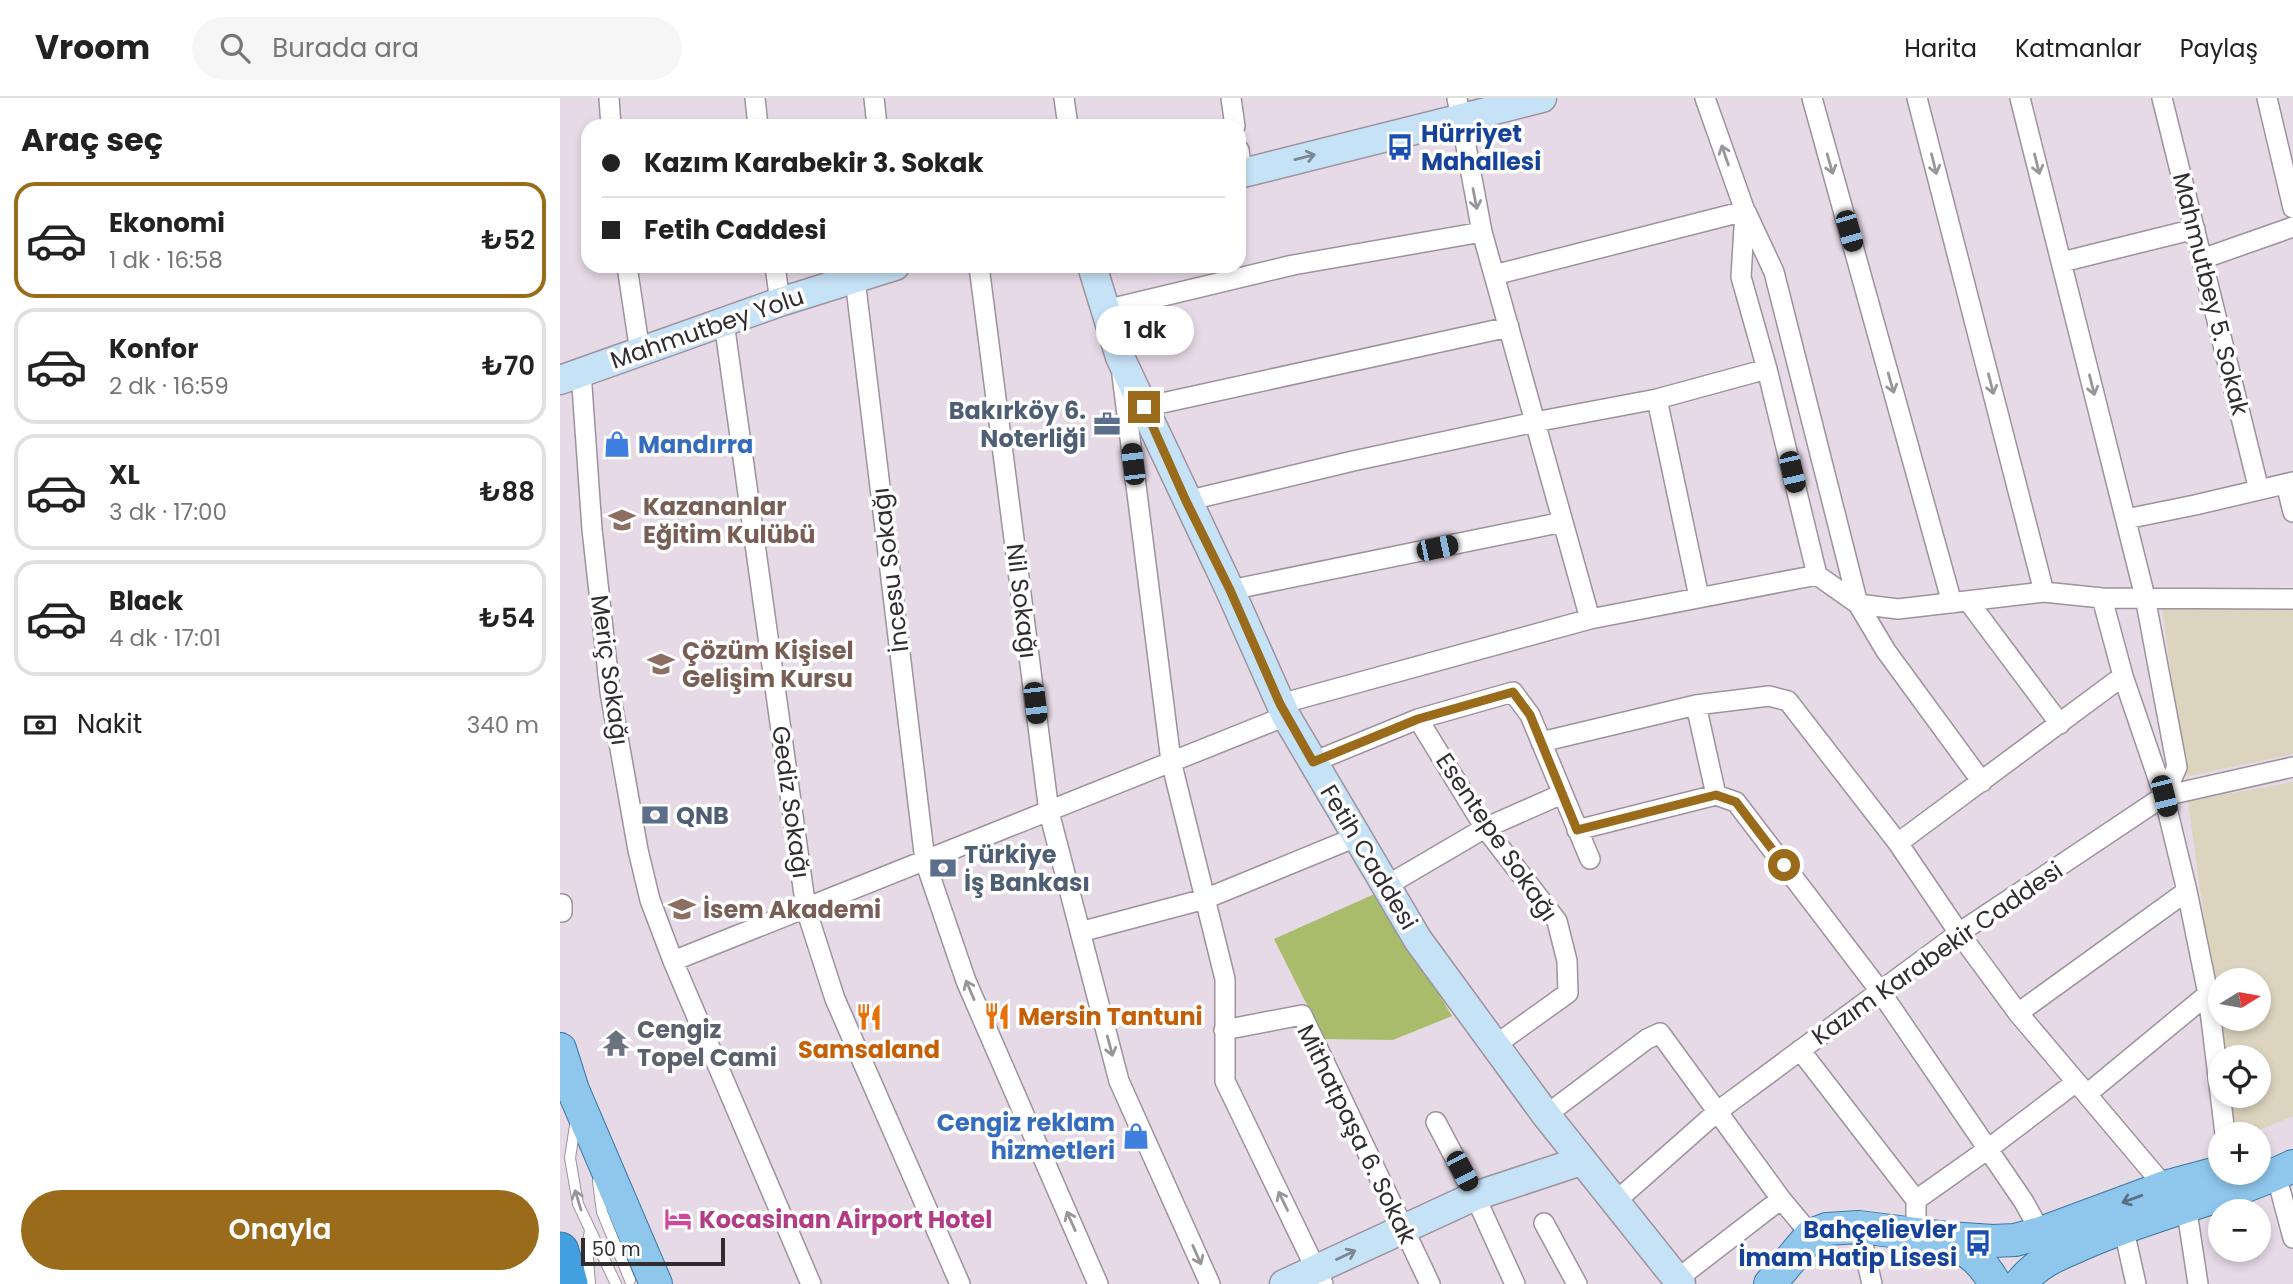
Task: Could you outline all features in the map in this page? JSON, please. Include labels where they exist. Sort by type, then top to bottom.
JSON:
[{"type":"highway","points":[[560,1251],[585,1282]]},
{"type":"main road","points":[[560,1049],[643,1282]]},
{"type":"main road","points":[[2276,1167],[2293,1143]]},
{"type":"main road","points":[[2037,1266],[2176,1196],[2209,1185]]},
{"type":"main road","points":[[2037,1266],[2123,1226],[2176,1196]]},
{"type":"main road","points":[[1770,1284],[1811,1235],[1834,1228],[1858,1227],[1948,1238],[2015,1240],[2037,1266]]},
{"type":"main road","points":[[1948,1238],[1974,1255],[1987,1268],[1995,1284]]},
{"type":"street","points":[[609,98],[610,119]]},
{"type":"street","points":[[755,98],[757,119]]},
{"type":"street","points":[[874,98],[876,119]]},
{"type":"street","points":[[1064,98],[1067,119]]},
{"type":"street","points":[[1231,98],[1234,119]]},
{"type":"street","points":[[1246,163],[1459,108],[1542,98]]},
{"type":"street","points":[[1705,98],[1745,211],[1774,272],[1858,604],[1886,652],[1982,782]]},
{"type":"street","points":[[1812,98],[1960,602],[2060,724]]},
{"type":"street","points":[[1917,98],[2044,592]]},
{"type":"street","points":[[2020,98],[2145,597],[2176,767],[2164,796]]},
{"type":"street","name":"Mahmutbey 5. Sokak","points":[[2162,98],[2259,490]]},
{"type":"street","points":[[2267,98],[2293,208]]},
{"type":"street","points":[[1459,108],[1482,232],[1590,619]]},
{"type":"street","points":[[1494,275],[1745,211]]},
{"type":"street","points":[[1745,211],[1741,277],[1767,369],[1816,575],[1858,604],[1898,609],[2044,592],[2102,598],[2293,599]]},
{"type":"street","points":[[2202,259],[2293,228]]},
{"type":"street","points":[[2062,262],[2195,229]]},
{"type":"street","points":[[1105,310],[1293,265],[1482,232]]},
{"type":"street","points":[[628,273],[640,352]]},
{"type":"street","points":[[776,273],[780,302]]},
{"type":"street","name":"Mahmutbey Yolu","points":[[571,376],[780,302],[873,273]]},
{"type":"street","name":"Nil Sokağı","points":[[980,273],[1049,812],[1119,1081],[1210,1284]]},
{"type":"street","name":"Fetih Caddesi","points":[[1094,273],[1120,357],[1230,590],[1283,710],[1356,837],[1418,940],[1494,1046],[1581,1161],[1679,1282]]},
{"type":"street","name":"İncesu Sokağı","points":[[855,279],[925,861],[966,981],[1098,1284]]},
{"type":"street","name":"Gediz Sokağı","points":[[724,322],[806,909],[835,999],[960,1284]]},
{"type":"street","points":[[1144,407],[1509,327]]},
{"type":"street","points":[[1120,357],[1171,761],[1225,979],[1225,1081],[1320,1277]]},
{"type":"street","points":[[1186,501],[1353,461],[1657,399],[1767,369]]},
{"type":"street","name":"Meriç Sokağı","points":[[571,376],[592,529],[610,692],[638,850],[650,900],[673,961],[811,1284]]},
{"type":"street","points":[[1657,399],[1699,597]]},
{"type":"street","points":[[2126,519],[2290,483],[2293,512]]},
{"type":"street","points":[[1230,590],[1563,522]]},
{"type":"street","points":[[673,961],[1049,812],[1283,710],[1590,619],[1816,575]]},
{"type":"street","points":[[1916,1200],[2082,1088],[2208,994],[2164,796],[2123,676],[2102,598]]},
{"type":"street","points":[[1898,843],[2123,676]]},
{"type":"street","points":[[1313,762],[1418,719],[1513,692],[1530,715],[1590,859]]},
{"type":"street","points":[[1541,742],[1696,705],[1769,696],[1788,701],[1898,843],[2018,1013],[2176,1196],[2198,1284]]},
{"type":"street","points":[[1696,705],[1716,795]]},
{"type":"street","name":"Esentepe Sokağı","points":[[1418,719],[1485,828],[1557,921],[1567,961],[1568,993],[1494,1046]]},
{"type":"street","name":"Kazım Karabekir Caddesi","points":[[1615,1202],[1718,1111],[1880,991],[1959,933],[2164,796],[2293,767]]},
{"type":"street","points":[[1386,886],[1485,828],[1562,794]]},
{"type":"street","points":[[1577,830],[1716,795],[1736,802],[1880,991],[2024,1202],[2037,1266]]},
{"type":"street","points":[[1080,932],[1205,899],[1356,837]]},
{"type":"street","points":[[2018,1013],[2187,891]]},
{"type":"street","name":"Mithatpaşa 6. Sokak","points":[[1224,1030],[1303,1015],[1430,1284]]},
{"type":"street","points":[[2212,1031],[2224,1122]]},
{"type":"street","points":[[1545,1115],[1647,1039],[1660,1033],[1781,1199],[1811,1235]]},
{"type":"street","points":[[1800,1051],[1916,1200],[1916,1234]]},
{"type":"street","points":[[1436,1122],[1475,1196],[1515,1284]]},
{"type":"street","points":[[1284,1284],[1320,1277],[1404,1229],[1475,1196],[1581,1161]]},
{"type":"street","points":[[2276,1167],[2293,1238]]},
{"type":"street","points":[[1679,1282],[1781,1199]]},
{"type":"street","points":[[1544,1223],[1577,1284]]},
{"type":"street","points":[[2123,1226],[2136,1284]]},
{"type":"street","points":[[1858,1227],[1872,1284]]},
{"type":"lane","points":[[579,1102],[570,1158],[573,1184],[578,1204],[616,1284]]},
{"type":"lane","points":[[585,1282],[590,1230]]},
{"type":"shaded area","points":[[2162,608],[2293,609],[2293,754],[2185,777]]},
{"type":"shaded area","points":[[2293,782],[2293,1116],[2271,1125],[2271,1122],[2231,1122],[2230,1108],[2271,1108],[2271,1045],[2221,1045],[2219,1031],[2272,1031],[2272,968],[2211,968],[2188,801]]},
{"type":"green space","points":[[1379,892],[1452,1016],[1393,1040],[1324,1039],[1274,939]]},
{"type":"place","name":"Hürriyet Mahallesi","points":[[1400,147]]},
{"type":"place","name":"Bakırköy 6. Noterliği","points":[[1107,424]]},
{"type":"place","name":"Mandırra","points":[[617,444]]},
{"type":"place","name":"Kazananlar Eğitim Kulübü","points":[[622,520]]},
{"type":"place","name":"Çözüm Kişisel Gelişim Kursu","points":[[661,664]]},
{"type":"place","name":"QNB","points":[[655,815]]},
{"type":"place","name":"Türkiye İş Bankası","points":[[943,868]]},
{"type":"place","name":"İsem Akademi","points":[[682,909]]},
{"type":"place","name":"Mersin Tantuni","points":[[997,1016]]},
{"type":"place","name":"Samsaland","points":[[869,1017]]},
{"type":"place","name":"Cengiz Topel Cami","points":[[616,1043]]},
{"type":"place","name":"Cengiz reklam hizmetleri","points":[[1136,1136]]},
{"type":"place","name":"Kocasinan Airport Hotel","points":[[678,1219]]},
{"type":"place","name":"Bahçelievler İmam Hatip Lisesi","points":[[1978,1243]]},
{"type":"route","points":[[1144,407],[1280,704],[1313,762],[1418,719],[1513,692],[1530,715],[1577,830],[1716,795],[1736,802],[1784,865]]}]
